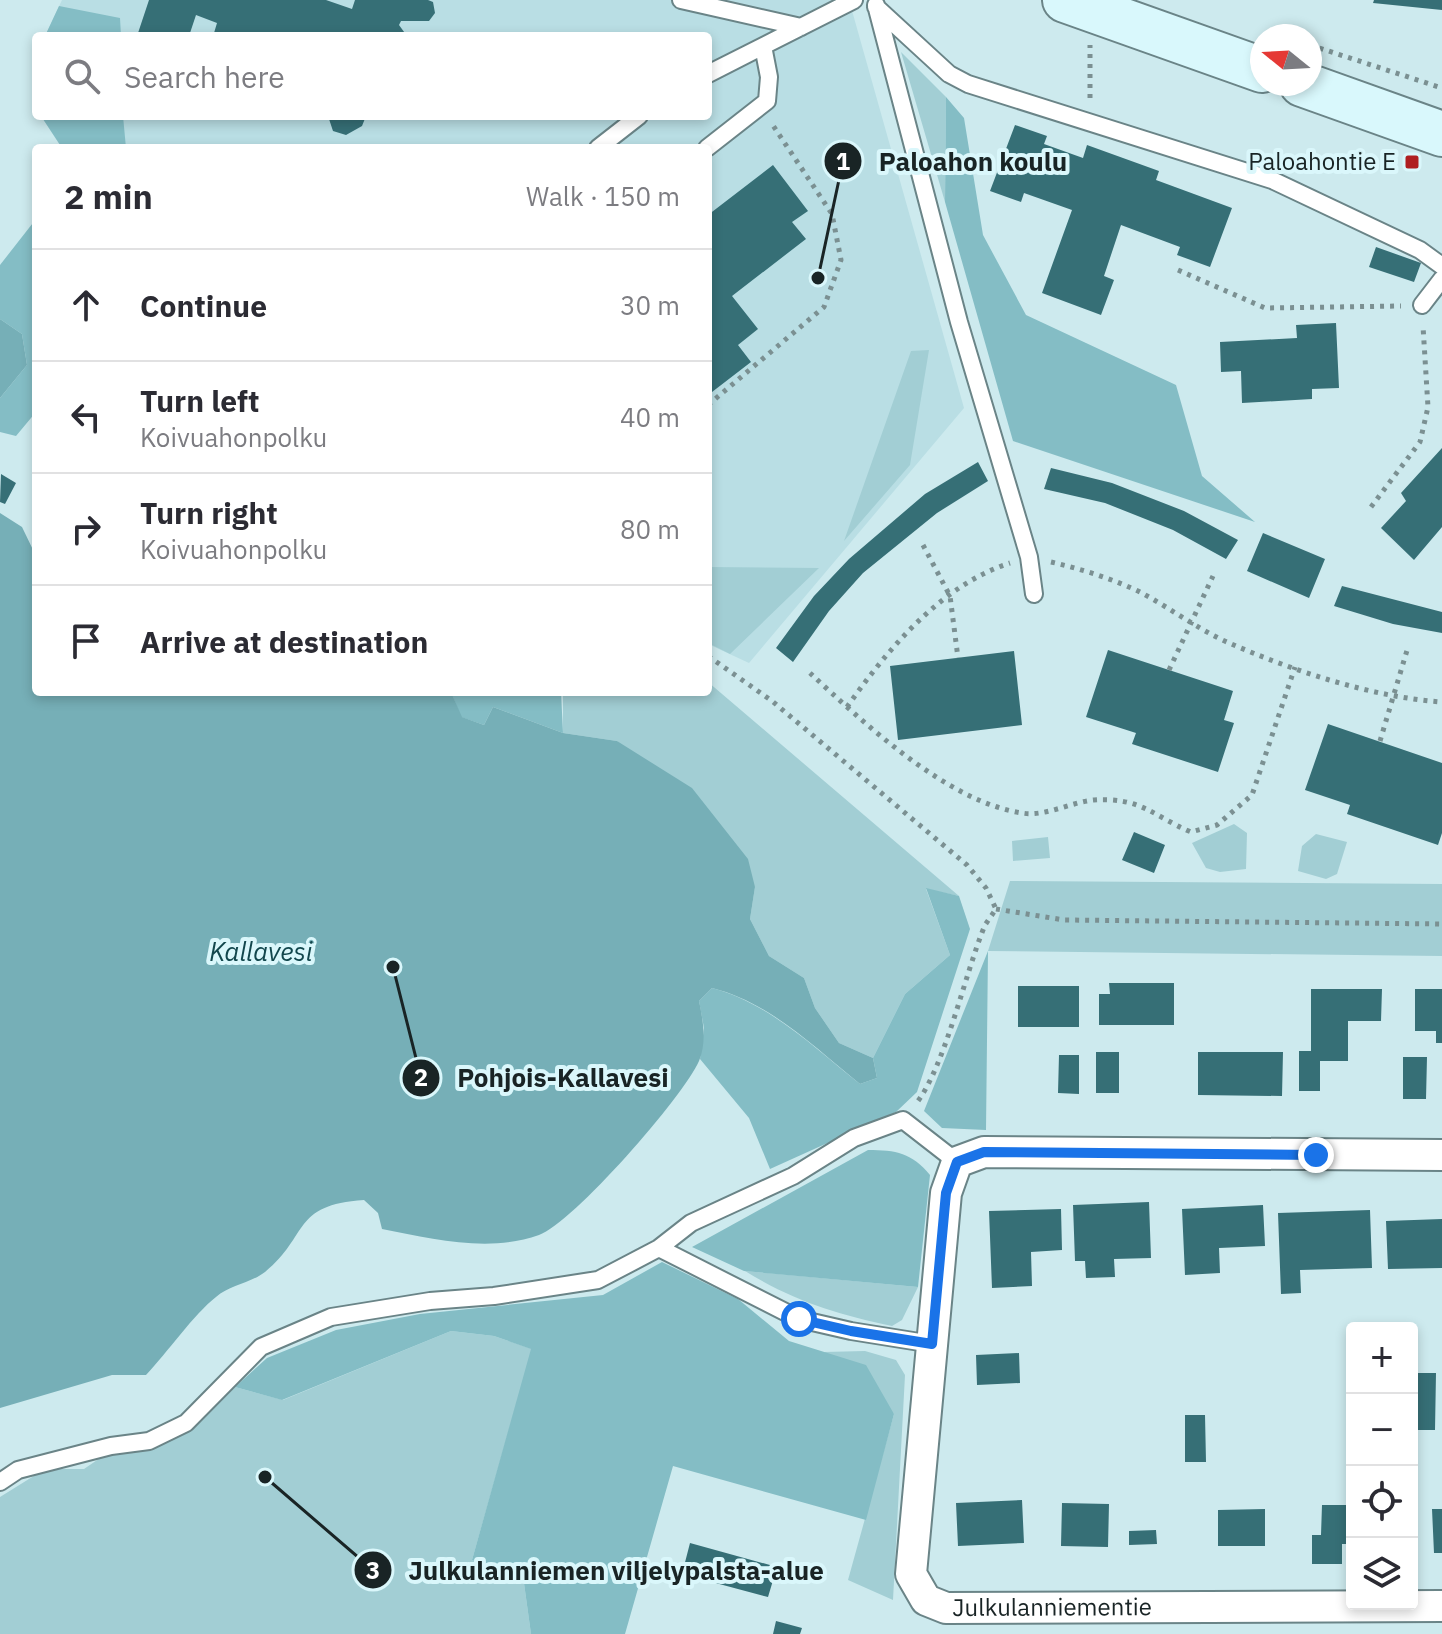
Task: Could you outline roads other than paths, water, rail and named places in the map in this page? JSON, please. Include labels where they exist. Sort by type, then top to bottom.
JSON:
[{"type":"main road","points":[[1065,0],[1250,66]]},
{"type":"main road","points":[[1322,91],[1442,134]]},
{"type":"street","points":[[957,1162],[984,1152],[1442,1155]]},
{"type":"street","name":"Julkulanniementie","points":[[957,1162],[946,1193],[911,1574],[926,1600],[946,1608],[1442,1606]]},
{"type":"lane","points":[[681,0],[801,27]]},
{"type":"lane","points":[[712,72],[854,0]]},
{"type":"lane","points":[[876,4],[949,74],[968,84],[1272,180],[1381,230],[1420,250],[1442,266]]},
{"type":"lane","points":[[876,4],[959,322],[1029,557],[1034,594]]},
{"type":"lane","points":[[712,144],[767,101],[769,77],[763,46]]},
{"type":"lane","points":[[603,144],[634,120]]},
{"type":"lane","points":[[1422,305],[1442,279]]},
{"type":"lane","points":[[0,1482],[18,1470],[111,1446],[149,1441],[186,1423],[261,1347],[331,1317],[598,1280],[659,1248],[703,1217],[793,1176],[854,1138],[903,1120],[957,1162]]},
{"type":"lane","points":[[659,1248],[799,1319],[932,1344]]},
{"type":"water","points":[[0,319],[22,334],[27,365],[0,398]]},
{"type":"water","name":"Kallavesi","points":[[0,513],[22,527],[32,548],[32,696],[453,696],[462,717],[484,725],[493,707],[563,733],[617,741],[692,788],[748,859],[755,887],[750,919],[769,956],[804,978],[815,1008],[839,1043],[873,1058],[877,1078],[860,1084],[773,1015],[712,988],[699,1001],[704,1039],[699,1061],[689,1078],[626,1157],[555,1226],[539,1235],[520,1240],[481,1244],[382,1229],[378,1213],[364,1200],[324,1208],[312,1215],[265,1272],[222,1293],[208,1304],[146,1375],[112,1375],[0,1408]]},
{"type":"place","name":"Paloahontie E","points":[[1412,162]]},
{"type":"place","name":"Paloahon koulu","points":[[818,278]]},
{"type":"place","name":"Pohjois-Kallavesi","points":[[393,967]]},
{"type":"place","name":"Julkulanniemen viljelypalsta-alue","points":[[265,1477]]}]
